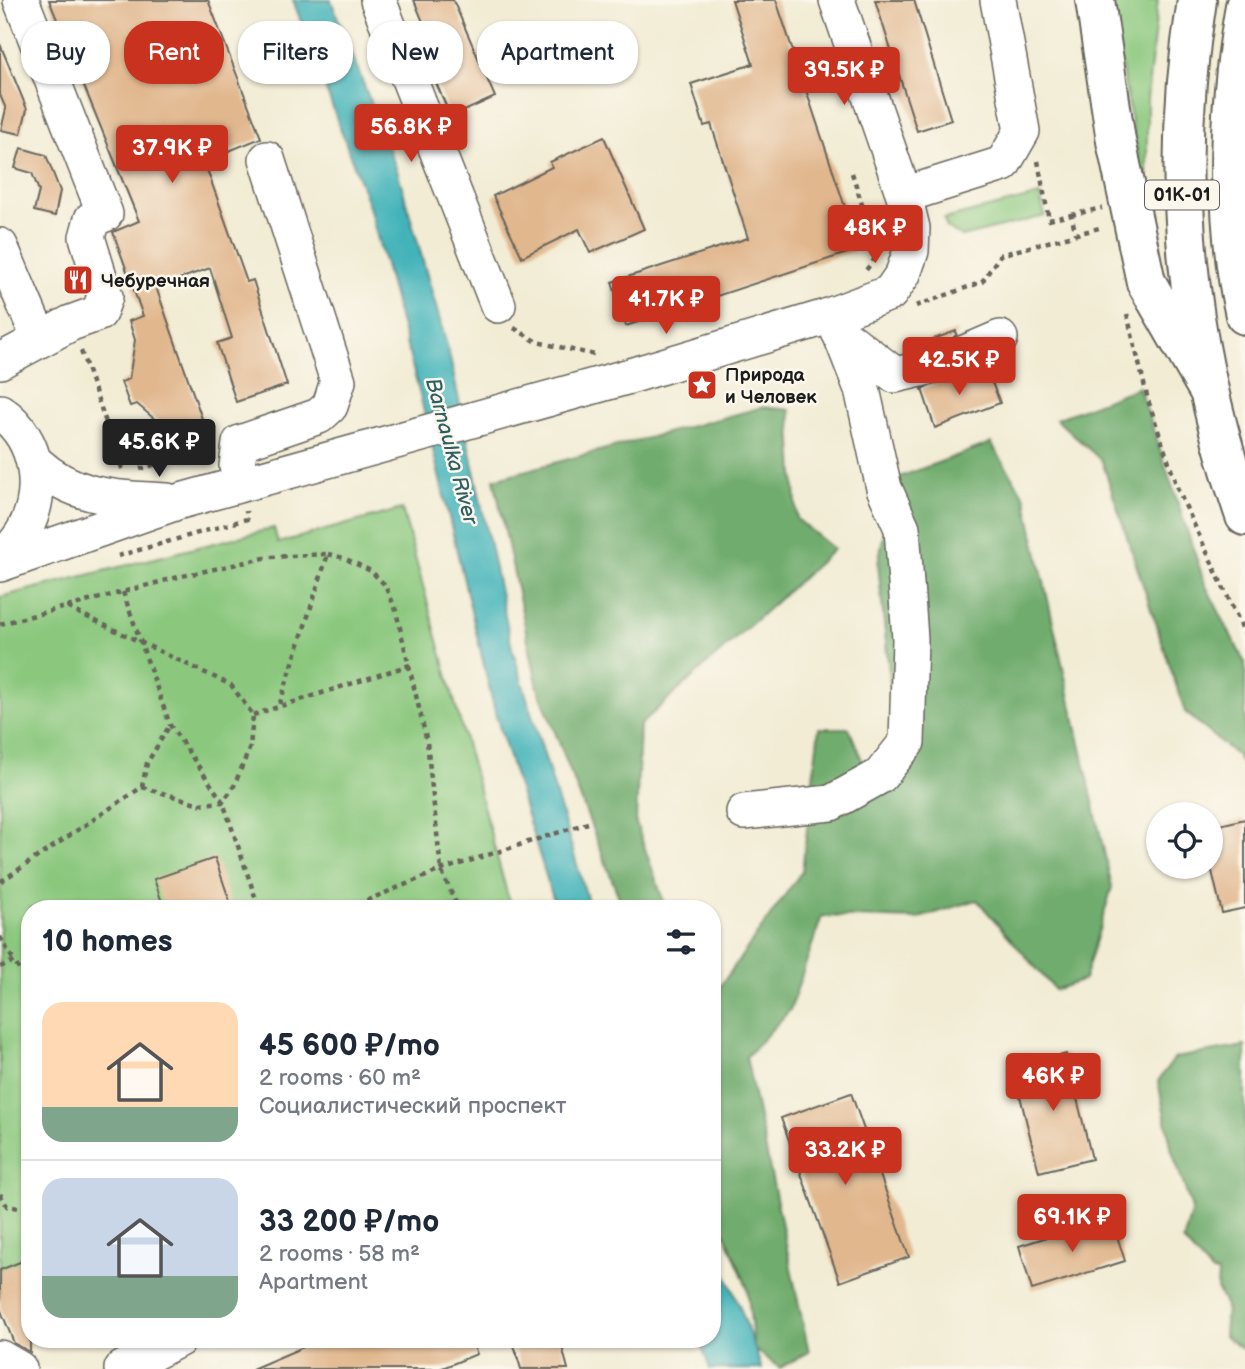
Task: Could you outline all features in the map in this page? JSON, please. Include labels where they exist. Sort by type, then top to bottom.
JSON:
[{"type":"main road","points":[[1095,0],[1116,141],[1146,282],[1207,388]]},
{"type":"main road","name":"01К-01","points":[[1198,0],[1184,104],[1181,170],[1184,244],[1193,316],[1207,388],[1245,516]]},
{"type":"main road","name":"01К-01","points":[[1245,6],[1232,106],[1245,315]]},
{"type":"street","points":[[0,361],[71,323],[99,313],[105,296],[87,237],[92,219],[104,214],[21,0]]},
{"type":"street","points":[[378,0],[498,305]]},
{"type":"street","points":[[0,563],[177,502],[522,406],[833,325],[890,293],[903,274],[911,251],[912,228],[904,195],[836,0]]},
{"type":"street","points":[[904,195],[1003,164],[1022,131],[998,0]]},
{"type":"street","points":[[242,484],[237,466],[240,443],[319,416],[330,406],[338,381],[267,159]]},
{"type":"street","points":[[0,246],[34,326]]},
{"type":"street","points":[[833,325],[895,375],[929,367]]},
{"type":"street","points":[[744,812],[831,803],[880,776],[907,742],[909,639],[902,528],[884,488],[862,389],[833,325]]},
{"type":"street","points":[[965,353],[1000,338]]},
{"type":"street","points":[[0,412],[27,440],[36,463],[36,497],[24,530],[0,563]]},
{"type":"street","points":[[36,463],[55,481],[86,494],[177,502]]},
{"type":"street","points":[[122,1369],[162,1348]]},
{"type":"street","points":[[0,1359],[19,1369]]},
{"type":"path","points":[[852,173],[878,256],[864,273]]},
{"type":"path","points":[[1071,215],[1106,207]]},
{"type":"path","points":[[498,305],[513,327],[537,342],[604,357]]},
{"type":"path","points":[[71,323],[124,474]]},
{"type":"path","points":[[279,706],[328,554]]},
{"type":"path","points":[[0,624],[269,557],[328,554],[356,563],[384,584],[395,607],[428,742],[441,870],[454,900]]},
{"type":"path","points":[[123,592],[170,725],[223,802],[256,900]]},
{"type":"path","points":[[66,607],[231,685],[253,715],[250,747],[234,786],[223,802]]},
{"type":"path","points":[[253,715],[410,665]]},
{"type":"path","points":[[0,882],[142,787],[147,763],[170,725]]},
{"type":"path","points":[[142,787],[200,804],[223,802]]},
{"type":"path","points":[[368,900],[441,870],[588,824]]},
{"type":"path","points":[[0,937],[21,973]]},
{"type":"path","points":[[0,967],[14,961]]},
{"type":"path","points":[[0,1194],[7,1206],[21,1208]]},
{"type":"green space","points":[[1109,0],[1158,0],[1147,99],[1147,205]]},
{"type":"green space","points":[[1040,195],[1045,216],[962,237],[947,228],[944,219]]},
{"type":"green space","points":[[1139,387],[1205,584],[1245,663],[1245,770],[1236,755],[1185,712],[1102,461],[1056,419]]},
{"type":"green space","points":[[763,407],[790,410],[797,519],[834,549],[640,725],[636,823],[663,900],[620,900],[538,688],[494,479]]},
{"type":"green space","points":[[991,443],[1025,497],[1112,887],[1084,980],[1055,990],[977,900],[916,919],[822,916],[790,1010],[746,1057],[809,1352],[780,1368],[754,1349],[747,1287],[721,1224],[721,985],[802,871],[819,728],[849,728],[873,787],[900,780],[878,564],[894,479]]},
{"type":"green space","points":[[402,509],[509,900],[21,900],[21,1320],[0,1300],[0,597],[274,528],[278,543]]},
{"type":"green space","points":[[1245,1046],[1245,1351],[1224,1336],[1226,1306],[1217,1289],[1218,1273],[1211,1272],[1183,1241],[1192,1209],[1172,1151],[1158,1081],[1175,1058]]},
{"type":"water","points":[[293,0],[331,0],[339,21],[301,21]]},
{"type":"water","name":"Barnaulka River","points":[[353,57],[398,173],[448,349],[512,648],[588,900],[554,900],[496,716],[420,395],[369,206],[324,84],[353,84]]},
{"type":"water","points":[[721,1264],[739,1304],[762,1369],[710,1369],[702,1348],[721,1348]]},
{"type":"building","points":[[49,0],[208,0],[216,21],[124,21],[124,84],[224,84],[224,42],[238,84],[261,138],[204,161],[247,282],[253,280],[287,385],[236,402],[217,343],[232,338],[210,268],[156,287],[208,436],[173,448],[165,428],[137,404],[130,406],[121,382],[129,379],[135,340],[129,321],[143,316],[113,232],[139,221],[83,84],[110,84],[110,21],[58,21]]},
{"type":"building","points":[[414,0],[453,0],[462,21],[423,21]]},
{"type":"building","points":[[732,0],[776,0],[859,249],[626,326],[612,282],[748,238],[711,124],[704,126],[691,84],[753,64]]},
{"type":"building","points":[[875,0],[914,0],[951,120],[917,131]]},
{"type":"building","points":[[463,23],[477,55],[477,84],[489,84],[495,97],[451,117],[436,84],[463,84]]},
{"type":"building","points":[[0,44],[27,109],[21,134],[1,130],[6,109],[0,95]]},
{"type":"building","points":[[604,137],[644,229],[590,253],[579,229],[522,257],[493,196],[552,167],[550,162]]},
{"type":"building","points":[[21,148],[46,155],[60,191],[55,216],[34,211],[39,191],[32,173],[15,168]]},
{"type":"building","points":[[956,331],[957,334],[949,342],[946,357],[934,348],[909,351],[908,348]]},
{"type":"building","points":[[949,364],[962,373],[970,372],[974,381],[989,375],[1000,403],[935,428],[922,389],[943,381]]},
{"type":"building","points":[[1245,819],[1245,908],[1222,913],[1214,879],[1223,879],[1223,824]]},
{"type":"building","points":[[215,858],[229,900],[161,900],[154,879]]},
{"type":"building","points":[[1066,1054],[1092,1159],[1039,1172],[1013,1068]]},
{"type":"building","points":[[851,1093],[909,1257],[840,1282],[781,1118]]},
{"type":"building","points":[[1111,1217],[1125,1261],[1032,1290],[1019,1246]]},
{"type":"building","points":[[21,1262],[21,1347],[14,1343],[0,1308],[0,1270]]},
{"type":"building","points":[[301,1348],[475,1348],[477,1354],[440,1369],[252,1369]]},
{"type":"building","points":[[515,1348],[562,1348],[568,1369],[521,1369]]},
{"type":"place","name":"Чебуречная","points":[[78,280]]},
{"type":"place","name":"Природа и Человек","points":[[702,385]]}]
